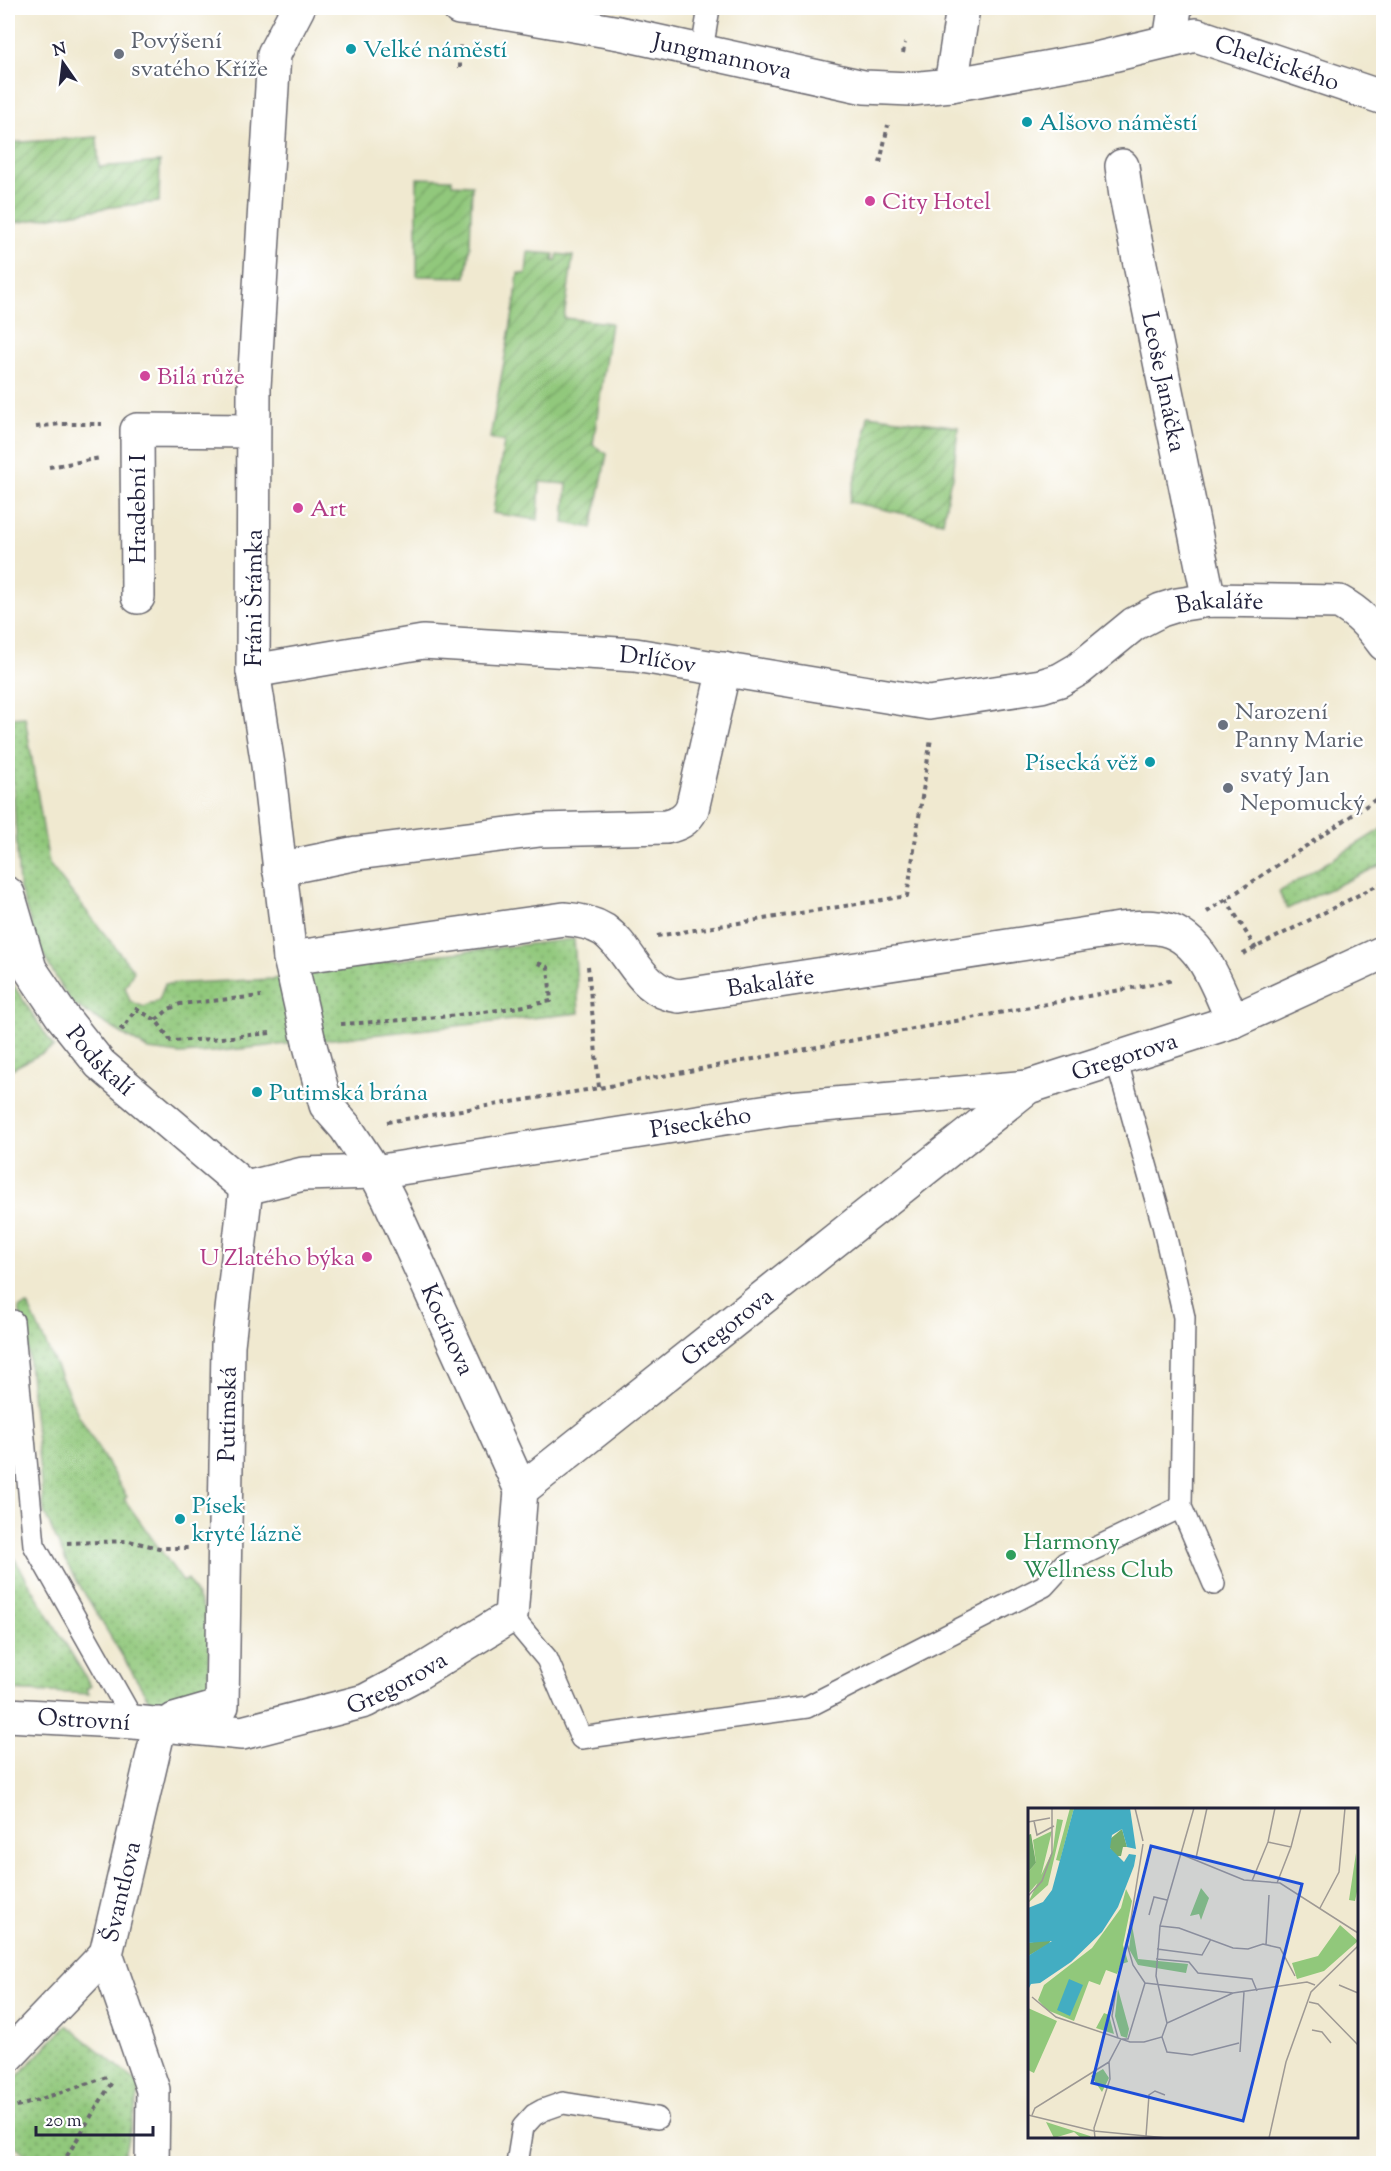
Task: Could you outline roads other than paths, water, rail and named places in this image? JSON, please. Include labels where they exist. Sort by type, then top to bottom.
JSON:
[{"type":"street","name":"Fráni Šrámka","points":[[298,8],[274,54],[254,376],[253,671],[268,765],[292,966],[309,1042],[336,1116],[375,1172]]},
{"type":"street","name":"Jungmannova","points":[[459,8],[492,11],[619,33],[864,87],[911,89],[951,85]]},
{"type":"street","points":[[963,8],[951,85],[1100,58],[1170,41],[1175,8]]},
{"type":"street","name":"Chelčického","points":[[1170,41],[1196,35],[1383,98]]},
{"type":"street","name":"Leoše Janáčka","points":[[1122,166],[1126,196],[1209,600]]},
{"type":"street","name":"Hradební I","points":[[138,597],[137,441],[253,431]]},
{"type":"street","name":"Bakaláře","points":[[1060,680],[1079,669],[1147,616],[1177,605],[1209,600],[1339,602],[1354,610],[1367,621],[1383,644]]},
{"type":"street","name":"Drlíčov","points":[[253,671],[423,642],[635,655],[929,703],[1041,686],[1060,680]]},
{"type":"street","points":[[279,869],[357,853],[540,831],[666,827],[679,824],[688,818],[692,809],[724,669]]},
{"type":"street","name":"Podskalí","points":[[8,894],[30,969],[61,1015],[100,1064],[246,1188]]},
{"type":"street","name":"Bakaláře","points":[[292,966],[564,919],[579,920],[606,931],[654,988],[666,995],[679,996],[1120,929],[1159,928],[1177,934],[1194,947],[1209,967],[1233,1021]]},
{"type":"street","name":"Gregorova","points":[[521,1490],[1028,1087],[1233,1021],[1383,952]]},
{"type":"street","name":"Píseckého","points":[[375,1172],[789,1108],[1028,1087]]},
{"type":"street","points":[[246,1188],[303,1174],[375,1172]]},
{"type":"street","name":"Kocínova","points":[[375,1172],[521,1490]]},
{"type":"street","name":"Putimská","points":[[147,1723],[222,1706],[228,1345],[246,1188]]},
{"type":"street","points":[[512,1616],[521,1490]]},
{"type":"street","name":"Gregorova","points":[[147,1723],[242,1733],[365,1701],[418,1673],[512,1616]]},
{"type":"street","name":"Ostrovní","points":[[8,1715],[147,1723]]},
{"type":"street","name":"Švantlova","points":[[147,1723],[106,1954],[153,2090],[152,2163]]},
{"type":"street","points":[[8,2056],[106,1954]]},
{"type":"lane","points":[[702,50],[710,8]]},
{"type":"lane","points":[[1116,1058],[1163,1225],[1184,1317],[1181,1507],[1214,1584]]},
{"type":"lane","points":[[13,1321],[34,1545],[147,1723]]},
{"type":"lane","points":[[512,1616],[547,1659],[581,1738],[807,1707],[1044,1586],[1065,1563],[1181,1507]]},
{"type":"lane","points":[[517,2163],[523,2127],[534,2115],[563,2103],[657,2118]]},
{"type":"place","name":"Velké náměstí","points":[[351,49]]},
{"type":"place","name":"Povýšení svatého Kříže","points":[[119,54]]},
{"type":"place","name":"Alšovo náměstí","points":[[1027,122]]},
{"type":"place","name":"City Hotel","points":[[870,201]]},
{"type":"place","name":"Bilá růže","points":[[145,376]]},
{"type":"place","name":"Art","points":[[298,508]]},
{"type":"place","name":"Narození Panny Marie","points":[[1223,725]]},
{"type":"place","name":"Písecká věž","points":[[1150,762]]},
{"type":"place","name":"svatý Jan Nepomucký","points":[[1228,788]]},
{"type":"place","name":"Putimská brána","points":[[257,1092]]},
{"type":"place","name":"U Zlatého býka","points":[[367,1257]]},
{"type":"place","name":"Písek kryté lázně","points":[[180,1519]]},
{"type":"place","name":"Harmony Wellness Club","points":[[1011,1555]]}]
